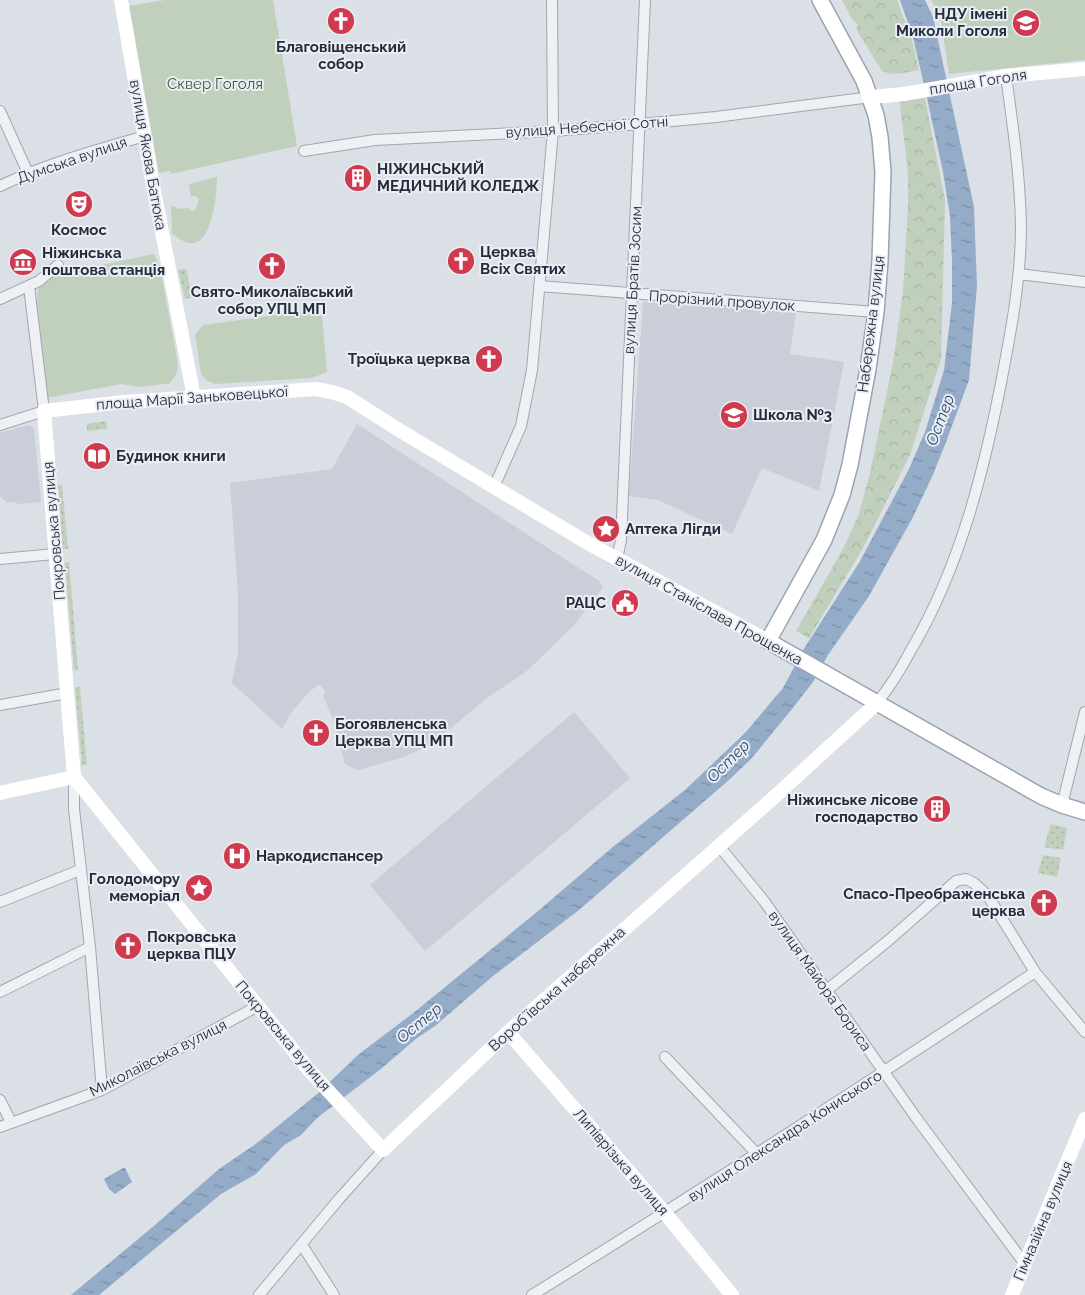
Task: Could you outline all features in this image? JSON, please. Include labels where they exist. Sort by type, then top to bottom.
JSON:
[{"type":"main road","name":"Набережна вулиця","points":[[768,641],[824,540],[842,495],[850,465],[868,369],[876,312],[883,172],[876,115],[864,81],[820,0]]},
{"type":"main road","name":"вулиця Станіслава Прощенка","points":[[768,641],[1041,796],[1085,812]]},
{"type":"street","name":"вулиця Якова Батюка","points":[[121,0],[194,397]]},
{"type":"street","points":[[494,487],[521,426],[532,370],[553,131],[552,0]]},
{"type":"street","name":"вулиця Братів Зосим","points":[[617,559],[621,540],[645,0]]},
{"type":"street","name":"площа Гоголя","points":[[870,98],[971,84],[1006,76],[1085,69]]},
{"type":"street","points":[[876,704],[888,689],[927,623],[938,599],[956,551],[993,424],[1014,313],[1019,274],[1021,226],[1018,174],[1006,76]]},
{"type":"street","name":"вулиця Небесної Сотні","points":[[304,150],[374,140],[553,131],[640,124],[716,117],[870,98]]},
{"type":"street","points":[[0,111],[28,173]]},
{"type":"street","name":"Думська вулиця","points":[[0,186],[28,173],[145,136]]},
{"type":"street","points":[[0,299],[29,286],[58,265]]},
{"type":"street","points":[[1019,274],[1085,282]]},
{"type":"street","name":"Покровська вулиця","points":[[29,286],[44,411],[68,693],[74,777],[74,809],[90,947],[102,1090]]},
{"type":"street","name":"Прорізний провулок","points":[[539,286],[876,312]]},
{"type":"street","name":"площа Марії Заньковецької","points":[[44,411],[124,402],[316,389],[340,394]]},
{"type":"street","name":"вулиця Станіслава Прощенка","points":[[340,394],[586,542],[768,641]]},
{"type":"street","points":[[0,426],[44,411]]},
{"type":"street","points":[[0,559],[55,554]]},
{"type":"street","points":[[0,705],[68,693]]},
{"type":"street","name":"Воробʼївська набережна","points":[[260,1295],[339,1199],[383,1150],[508,1032],[719,846],[876,704]]},
{"type":"street","points":[[1062,805],[1085,712]]},
{"type":"street","points":[[0,792],[74,777]]},
{"type":"street","name":"Покровська вулиця","points":[[74,777],[309,1070],[383,1150]]},
{"type":"street","name":"вулиця Майора Бориса","points":[[719,846],[764,901],[917,1119],[1025,1264]]},
{"type":"street","points":[[0,902],[80,870]]},
{"type":"street","points":[[827,990],[889,940],[956,881],[966,879],[974,882],[988,896],[1035,972],[1085,1032]]},
{"type":"street","points":[[0,992],[90,947]]},
{"type":"street","name":"вулиця Олександра Кониського","points":[[532,1295],[665,1213],[1035,972]]},
{"type":"street","name":"Миколаївська вулиця","points":[[0,1127],[102,1090],[258,1006]]},
{"type":"street","name":"Липіврізька вулиця","points":[[508,1032],[665,1213],[732,1295]]},
{"type":"street","points":[[665,1057],[756,1153]]},
{"type":"street","points":[[0,1100],[11,1122]]},
{"type":"street","name":"Гімназійна вулиця","points":[[1012,1295],[1085,1119]]},
{"type":"street","points":[[302,1245],[334,1295]]},
{"type":"shaded area","name":"Школа №3","points":[[643,302],[796,312],[790,354],[844,362],[819,491],[762,468],[732,534],[658,500],[629,496]]},
{"type":"shaded area","points":[[357,424],[599,581],[603,587],[576,623],[528,670],[487,698],[432,744],[404,757],[358,770],[345,764],[334,722],[323,695],[326,692],[320,684],[310,691],[291,713],[282,729],[232,683],[238,652],[238,594],[230,483],[332,469]]},
{"type":"shaded area","points":[[28,425],[34,428],[41,502],[6,503],[0,497],[0,433]]},
{"type":"shaded area","points":[[574,712],[630,778],[425,951],[370,885]]},
{"type":"green space","name":"Сквер Гоголя","points":[[165,0],[273,0],[297,146],[171,174],[171,171],[159,173],[129,6]]},
{"type":"green space","points":[[842,0],[897,0],[912,41],[919,70],[896,74],[882,71],[856,29],[858,24],[853,21]]},
{"type":"green space","name":"НДУ імені Миколи Гоголя","points":[[931,0],[1085,0],[1085,60],[949,74],[940,15]]},
{"type":"green space","points":[[924,93],[945,200],[941,359],[910,455],[862,550],[809,638],[796,631],[843,549],[859,514],[870,473],[893,363],[903,291],[908,173],[899,96]]},
{"type":"green space","points":[[217,177],[215,205],[209,227],[204,236],[198,242],[188,243],[172,234],[171,205],[179,209],[189,208],[191,211],[195,211],[199,199],[196,196],[191,196],[189,184]]},
{"type":"green space","points":[[154,254],[160,267],[178,364],[177,373],[170,383],[142,387],[121,384],[47,398],[37,306],[38,289],[54,275]]},
{"type":"green space","points":[[186,269],[192,297],[185,299],[178,270]]},
{"type":"green space","points":[[311,310],[322,316],[327,372],[312,378],[215,384],[206,380],[201,374],[195,334],[203,325]]},
{"type":"green space","points":[[106,421],[107,429],[87,431],[87,424]]},
{"type":"green space","points":[[58,485],[62,485],[68,549],[63,549]]},
{"type":"green space","points":[[69,562],[78,670],[74,670],[65,563]]},
{"type":"green space","points":[[80,687],[87,765],[82,765],[75,688]]},
{"type":"green space","points":[[1051,824],[1067,828],[1063,850],[1044,847]]},
{"type":"green space","points":[[1043,855],[1061,858],[1057,877],[1038,873]]},
{"type":"water","name":"Остер","points":[[900,0],[925,0],[933,17],[974,207],[977,286],[969,380],[932,477],[913,517],[869,596],[828,655],[813,682],[751,759],[730,779],[579,910],[493,976],[435,1026],[417,1038],[382,1068],[317,1118],[301,1135],[284,1145],[256,1174],[221,1194],[99,1295],[71,1295],[219,1169],[257,1143],[316,1095],[359,1054],[412,1014],[614,846],[685,790],[745,733],[783,688],[805,647],[859,563],[909,469],[925,432],[944,370],[952,303],[950,216],[943,172],[913,37]]},
{"type":"water","points":[[125,1168],[132,1182],[115,1194],[109,1189],[104,1179]]},
{"type":"place","name":"Благовіщенський собор","points":[[341,21]]},
{"type":"place","name":"НДУ імені Миколи Гоголя","points":[[1026,23]]},
{"type":"place","name":"НІЖИНСЬКИЙ МЕДИЧНИЙ КОЛЕДЖ","points":[[358,178]]},
{"type":"place","name":"Космос","points":[[79,204]]},
{"type":"place","name":"Церква Всіх Святих","points":[[461,261]]},
{"type":"place","name":"Ніжинська поштова станція","points":[[23,262]]},
{"type":"place","name":"Свято-Миколаївський собор УПЦ МП","points":[[272,266]]},
{"type":"place","name":"Троїцька церква","points":[[489,359]]},
{"type":"place","name":"Школа №3","points":[[734,415]]},
{"type":"place","name":"Будинок книги","points":[[97,456]]},
{"type":"place","name":"Аптека Лігди","points":[[606,529]]},
{"type":"place","name":"РАЦС","points":[[625,603]]},
{"type":"place","name":"Богоявленська Церква УПЦ МП","points":[[316,733]]},
{"type":"place","name":"Ніжинське лісове господарство","points":[[937,809]]},
{"type":"place","name":"Наркодиспансер","points":[[237,856]]},
{"type":"place","name":"Голодомору меморіал","points":[[199,888]]},
{"type":"place","name":"Спасо-Преображенська церква","points":[[1044,903]]},
{"type":"place","name":"Покровська церква ПЦУ","points":[[128,946]]}]
